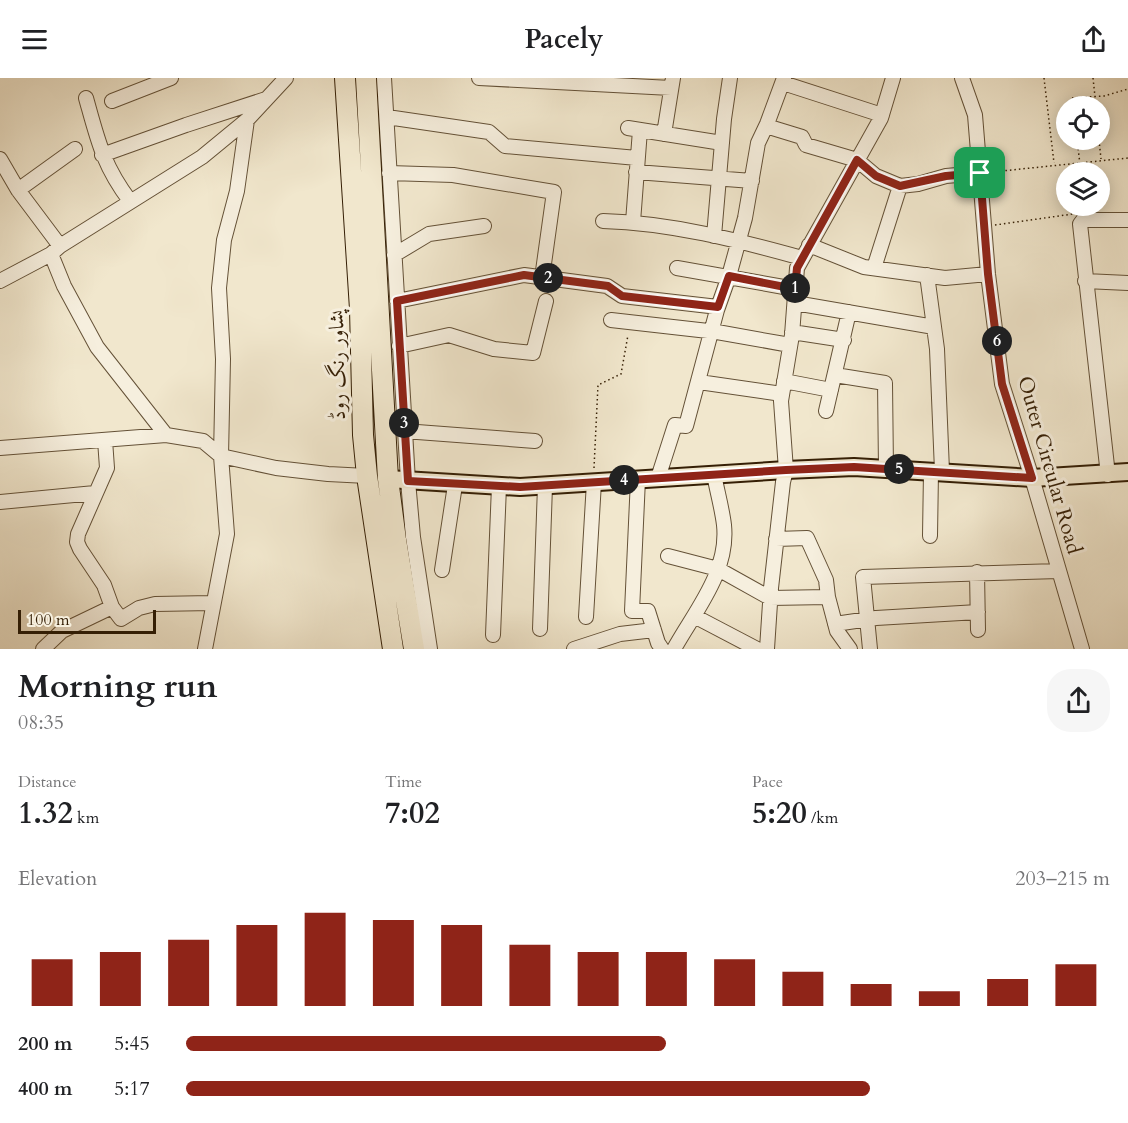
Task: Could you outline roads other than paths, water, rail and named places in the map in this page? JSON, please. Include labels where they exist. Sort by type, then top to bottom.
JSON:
[{"type":"highway","name":"پشاور رنگ روڈ","points":[[345,78],[360,309],[363,435],[393,649]]},
{"type":"highway","name":"پشاور رنگ روڈ","points":[[366,78],[398,480],[396,540],[414,649]]},
{"type":"main road","points":[[398,480],[520,487],[854,467],[1032,478],[1128,472]]},
{"type":"street","points":[[112,101],[171,78]]},
{"type":"street","points":[[0,281],[56,250],[202,157],[247,120],[286,78]]},
{"type":"street","points":[[384,78],[404,431],[398,480],[413,537],[430,649]]},
{"type":"street","points":[[479,78],[672,83],[664,134]]},
{"type":"street","points":[[714,236],[730,78]]},
{"type":"street","points":[[767,649],[776,539],[786,470],[781,401],[791,339],[797,268],[882,115],[893,78]]},
{"type":"street","name":"Outer Circular Road","points":[[963,78],[975,115],[988,274],[1002,384],[1082,649]]},
{"type":"street","points":[[658,478],[675,424],[686,426],[718,307],[739,240],[758,143],[783,81],[882,115]]},
{"type":"street","points":[[86,98],[102,155],[114,180],[130,201]]},
{"type":"street","points":[[102,155],[186,124],[268,98]]},
{"type":"street","points":[[387,117],[489,132],[505,146],[637,165],[718,180],[752,181]]},
{"type":"street","points":[[205,649],[227,534],[221,456],[223,359],[219,288],[224,240],[237,191],[247,120]]},
{"type":"street","points":[[766,126],[802,138],[806,145],[857,160],[876,176],[900,186],[946,176],[980,173]]},
{"type":"street","points":[[633,222],[637,165],[634,129],[722,143]]},
{"type":"street","points":[[18,190],[75,149]]},
{"type":"street","points":[[0,159],[56,250],[64,286],[97,347],[166,435]]},
{"type":"street","points":[[389,173],[453,175],[554,192],[542,278]]},
{"type":"street","points":[[874,268],[900,186]]},
{"type":"street","points":[[1108,475],[1080,224],[1083,220],[1128,220]]},
{"type":"street","points":[[603,221],[633,222],[739,240],[802,258]]},
{"type":"street","points":[[394,255],[429,234],[484,226]]},
{"type":"street","points":[[809,245],[864,267],[945,278],[988,274]]},
{"type":"street","points":[[677,268],[729,276],[849,312],[934,327]]},
{"type":"street","points":[[397,301],[524,275],[608,286],[622,296],[718,307]]},
{"type":"street","points":[[927,275],[937,349],[936,471],[930,536]]},
{"type":"street","points":[[1085,280],[1128,283]]},
{"type":"street","points":[[399,346],[449,335],[494,350],[533,353],[546,301]]},
{"type":"street","points":[[826,411],[849,312]]},
{"type":"street","points":[[611,320],[791,339],[844,340]]},
{"type":"street","points":[[835,375],[885,383],[886,469]]},
{"type":"street","points":[[699,382],[831,390]]},
{"type":"street","points":[[404,431],[535,441]]},
{"type":"street","points":[[0,448],[166,435],[203,441],[221,456],[276,468],[367,476]]},
{"type":"street","points":[[105,440],[106,468],[78,534],[77,542],[104,585],[112,607],[120,619],[139,608],[154,604],[212,603]]},
{"type":"street","points":[[674,649],[708,595],[722,560],[724,527],[714,474]]},
{"type":"street","points":[[638,479],[632,611],[648,611],[662,649]]},
{"type":"street","points":[[586,617],[594,482]]},
{"type":"street","points":[[442,570],[455,484]]},
{"type":"street","points":[[493,635],[499,486]]},
{"type":"street","points":[[540,629],[545,486]]},
{"type":"street","points":[[0,502],[96,493]]},
{"type":"street","points":[[776,539],[807,538],[826,580],[837,631],[850,649]]},
{"type":"street","points":[[668,556],[718,569],[770,598],[828,597]]},
{"type":"street","points":[[870,649],[863,577],[1059,571]]},
{"type":"street","points":[[977,572],[978,630]]},
{"type":"street","points":[[43,649],[62,631],[112,607]]},
{"type":"street","points":[[835,624],[868,619],[978,612]]},
{"type":"street","points":[[694,616],[757,649]]},
{"type":"street","points":[[574,649],[620,634],[654,630]]}]
